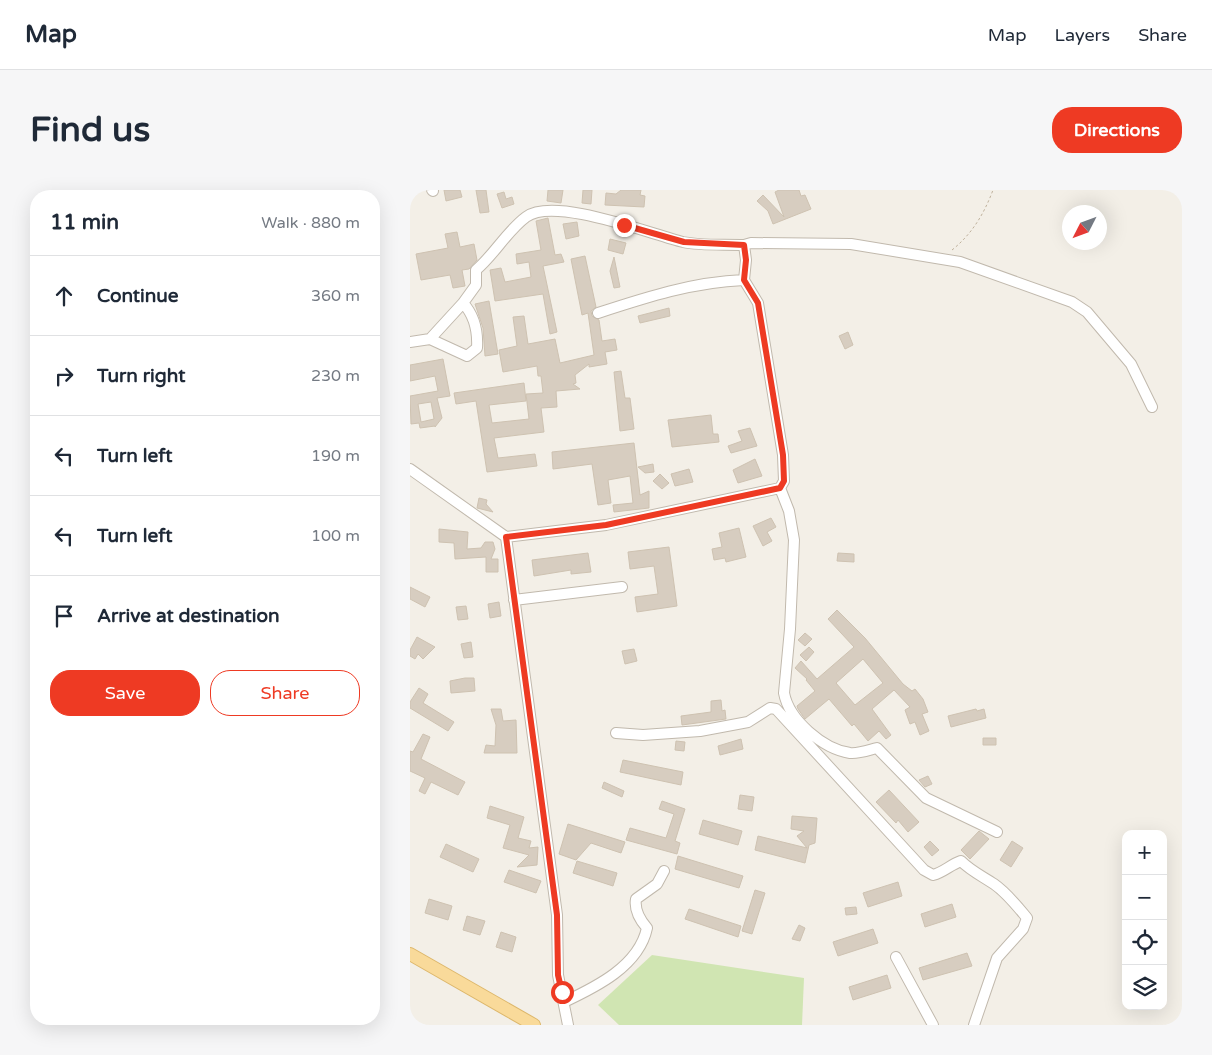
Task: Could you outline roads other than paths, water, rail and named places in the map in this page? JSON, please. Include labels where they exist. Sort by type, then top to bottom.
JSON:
[{"type":"main road","points":[[410,954],[534,1025]]},
{"type":"street","points":[[410,342],[430,338],[463,302],[476,284],[476,270],[488,262],[527,216],[549,212],[575,212],[684,242],[744,245],[752,243],[811,242],[851,244],[960,262],[1072,302],[1087,312],[1131,364],[1152,408]]},
{"type":"street","points":[[410,469],[506,537],[606,525],[780,488],[784,481],[784,469],[758,303],[744,280],[746,260],[744,245]]},
{"type":"street","points":[[598,313],[686,286],[714,281],[744,280]]},
{"type":"street","points":[[430,338],[466,356],[476,348],[478,336],[475,320],[463,302]]},
{"type":"street","points":[[780,488],[789,511],[794,540],[790,629],[784,693],[789,709],[818,740],[851,753],[877,748],[926,798],[996,832]]},
{"type":"street","points":[[506,537],[557,915],[558,975],[568,1025]]},
{"type":"street","points":[[514,600],[622,587]]},
{"type":"street","points":[[616,734],[643,735],[700,732],[748,722],[770,708],[776,709],[924,870],[933,875],[942,872],[950,864],[961,861],[972,873],[993,884],[1012,900],[1027,918],[1023,929],[997,958],[974,1025]]},
{"type":"street","points":[[564,1002],[599,986],[636,952],[644,941],[647,928],[640,920],[635,906],[636,899],[657,884],[664,870]]},
{"type":"street","points":[[896,957],[933,1025]]}]
